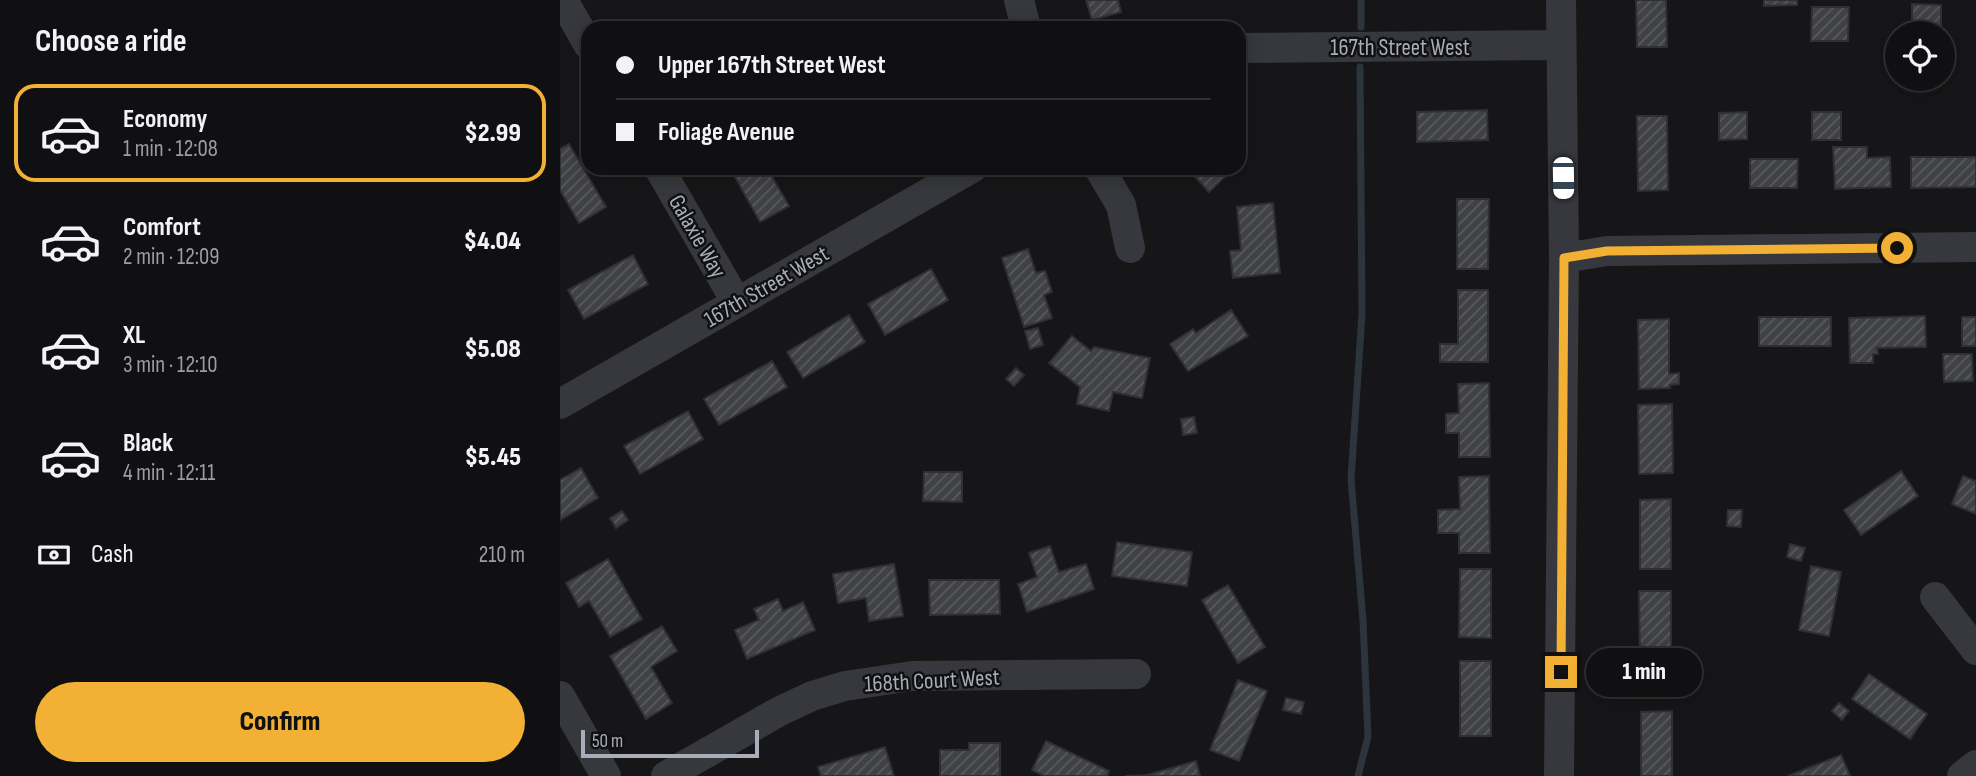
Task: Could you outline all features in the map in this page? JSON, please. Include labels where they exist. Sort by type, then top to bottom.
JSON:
[{"type":"street","points":[[563,0],[581,32]]},
{"type":"street","points":[[1019,0],[1024,21]]},
{"type":"street","points":[[1559,776],[1564,258],[1561,0]]},
{"type":"street","name":"167th Street West","points":[[1246,48],[1561,45]]},
{"type":"street","name":"Galaxie Way","points":[[663,175],[737,303]]},
{"type":"street","name":"167th Street West","points":[[560,404],[960,175]]},
{"type":"street","points":[[1103,175],[1121,205],[1130,248]]},
{"type":"street","points":[[1564,258],[1607,251],[1976,247]]},
{"type":"street","points":[[1935,597],[1976,650]]},
{"type":"street","name":"168th Court West","points":[[666,776],[780,711],[812,696],[845,686],[912,676],[1136,674]]},
{"type":"street","points":[[560,696],[606,776]]},
{"type":"street","points":[[1962,776],[1976,765]]},
{"type":"building","points":[[1086,0],[1118,0],[1121,12],[1092,20]]},
{"type":"building","points":[[1636,0],[1666,0],[1667,47],[1637,47]]},
{"type":"building","points":[[1764,0],[1797,0],[1797,5],[1764,6]]},
{"type":"building","points":[[1912,4],[1941,5],[1941,21],[1912,21]]},
{"type":"building","points":[[1812,7],[1849,7],[1848,41],[1811,41]]},
{"type":"building","points":[[1487,110],[1488,140],[1417,142],[1417,112]]},
{"type":"building","points":[[1747,112],[1747,139],[1719,140],[1719,113]]},
{"type":"building","points":[[1812,112],[1841,112],[1841,140],[1812,140]]},
{"type":"building","points":[[1637,116],[1667,116],[1668,190],[1638,191]]},
{"type":"building","points":[[569,144],[581,164],[581,175],[587,175],[606,207],[579,223],[560,190],[560,149]]},
{"type":"building","points":[[1833,147],[1867,147],[1867,158],[1890,157],[1891,187],[1835,189]]},
{"type":"building","points":[[1911,157],[1976,157],[1976,187],[1911,188]]},
{"type":"building","points":[[1750,159],[1798,159],[1797,188],[1750,188]]},
{"type":"building","points":[[734,175],[771,175],[789,206],[760,222]]},
{"type":"building","points":[[1194,175],[1227,175],[1209,192]]},
{"type":"building","points":[[1457,199],[1489,199],[1488,269],[1457,269]]},
{"type":"building","points":[[1273,203],[1280,273],[1233,278],[1230,251],[1241,250],[1237,207]]},
{"type":"building","points":[[1028,249],[1036,273],[1045,271],[1052,292],[1044,295],[1052,318],[1024,327],[1002,258]]},
{"type":"building","points":[[633,255],[648,284],[584,319],[568,290]]},
{"type":"building","points":[[931,269],[948,300],[885,335],[868,304]]},
{"type":"building","points":[[1458,290],[1488,290],[1488,362],[1440,362],[1440,344],[1458,344]]},
{"type":"building","points":[[1231,310],[1248,336],[1188,371],[1170,344],[1193,329],[1196,333]]},
{"type":"building","points":[[849,315],[865,342],[803,378],[787,352]]},
{"type":"building","points":[[1925,316],[1926,347],[1877,348],[1878,354],[1873,354],[1873,363],[1850,363],[1849,318]]},
{"type":"building","points":[[1759,317],[1831,317],[1831,346],[1759,346]]},
{"type":"building","points":[[1962,317],[1976,317],[1976,346],[1962,346]]},
{"type":"building","points":[[1669,319],[1669,374],[1679,373],[1679,384],[1670,385],[1670,388],[1639,389],[1638,320]]},
{"type":"building","points":[[1038,328],[1043,345],[1030,349],[1025,331]]},
{"type":"building","points":[[1072,336],[1091,351],[1094,347],[1150,358],[1142,398],[1113,392],[1109,411],[1077,404],[1080,387],[1049,363]]},
{"type":"building","points":[[1943,354],[1972,354],[1973,381],[1944,382]]},
{"type":"building","points":[[772,361],[787,387],[719,425],[704,399]]},
{"type":"building","points":[[1016,368],[1024,375],[1014,386],[1006,379]]},
{"type":"building","points":[[1489,383],[1490,457],[1459,457],[1459,433],[1446,433],[1446,414],[1459,413],[1458,384]]},
{"type":"building","points":[[1672,404],[1673,473],[1639,474],[1638,405]]},
{"type":"building","points":[[688,411],[703,439],[640,474],[624,446]]},
{"type":"building","points":[[1194,417],[1197,433],[1183,435],[1181,419]]},
{"type":"building","points":[[581,468],[598,498],[560,520],[560,480]]},
{"type":"building","points":[[1901,471],[1918,496],[1861,535],[1844,510]]},
{"type":"building","points":[[924,472],[962,472],[962,502],[923,501]]},
{"type":"building","points":[[1489,476],[1490,553],[1459,553],[1459,533],[1438,533],[1438,510],[1460,509],[1459,477]]},
{"type":"building","points":[[1963,476],[1976,481],[1976,514],[1952,504]]},
{"type":"building","points":[[1671,499],[1671,569],[1640,569],[1640,500]]},
{"type":"building","points":[[1728,510],[1742,510],[1741,527],[1727,526]]},
{"type":"building","points":[[622,511],[628,520],[616,528],[610,518]]},
{"type":"building","points":[[1117,542],[1192,552],[1187,586],[1112,576]]},
{"type":"building","points":[[1790,544],[1805,548],[1801,561],[1787,557]]},
{"type":"building","points":[[1050,546],[1059,572],[1086,564],[1094,589],[1027,612],[1018,584],[1037,577],[1029,553]]},
{"type":"building","points":[[608,559],[642,619],[610,637],[589,601],[579,607],[566,583]]},
{"type":"building","points":[[894,564],[903,616],[869,621],[866,598],[838,603],[833,574]]},
{"type":"building","points":[[1811,566],[1841,572],[1829,636],[1799,630]]},
{"type":"building","points":[[1460,569],[1491,569],[1491,638],[1459,637]]},
{"type":"building","points":[[929,580],[999,580],[1000,614],[930,615]]},
{"type":"building","points":[[1228,585],[1265,647],[1238,663],[1202,600]]},
{"type":"building","points":[[1639,591],[1671,591],[1671,661],[1640,662]]},
{"type":"building","points":[[778,599],[783,611],[803,602],[815,630],[747,659],[735,630],[759,620],[754,609]]},
{"type":"building","points":[[662,626],[677,651],[651,667],[672,703],[646,719],[610,656]]},
{"type":"building","points":[[1460,661],[1491,661],[1491,736],[1460,736]]},
{"type":"building","points":[[1869,674],[1927,714],[1910,739],[1852,699]]},
{"type":"building","points":[[1238,680],[1267,691],[1239,761],[1210,750]]},
{"type":"building","points":[[1286,698],[1304,702],[1301,714],[1283,710]]},
{"type":"building","points":[[1839,703],[1849,711],[1842,720],[1832,711]]},
{"type":"building","points":[[1672,711],[1672,776],[1641,776],[1641,712]]},
{"type":"building","points":[[1046,741],[1109,771],[1107,776],[1044,776],[1032,770]]},
{"type":"building","points":[[969,743],[1000,743],[1000,776],[940,776],[940,750],[969,750]]},
{"type":"building","points":[[885,747],[894,776],[821,776],[818,767]]},
{"type":"building","points":[[1841,755],[1850,776],[1788,776]]},
{"type":"building","points":[[1196,761],[1200,776],[1125,776],[1147,775]]},
{"type":"waterway","points":[[1361,0],[1361,27]]},
{"type":"waterway","points":[[1358,776],[1368,737],[1363,620],[1351,479],[1362,314],[1360,67]]},
{"type":"route","points":[[1561,672],[1564,258],[1607,251],[1897,248]]}]
